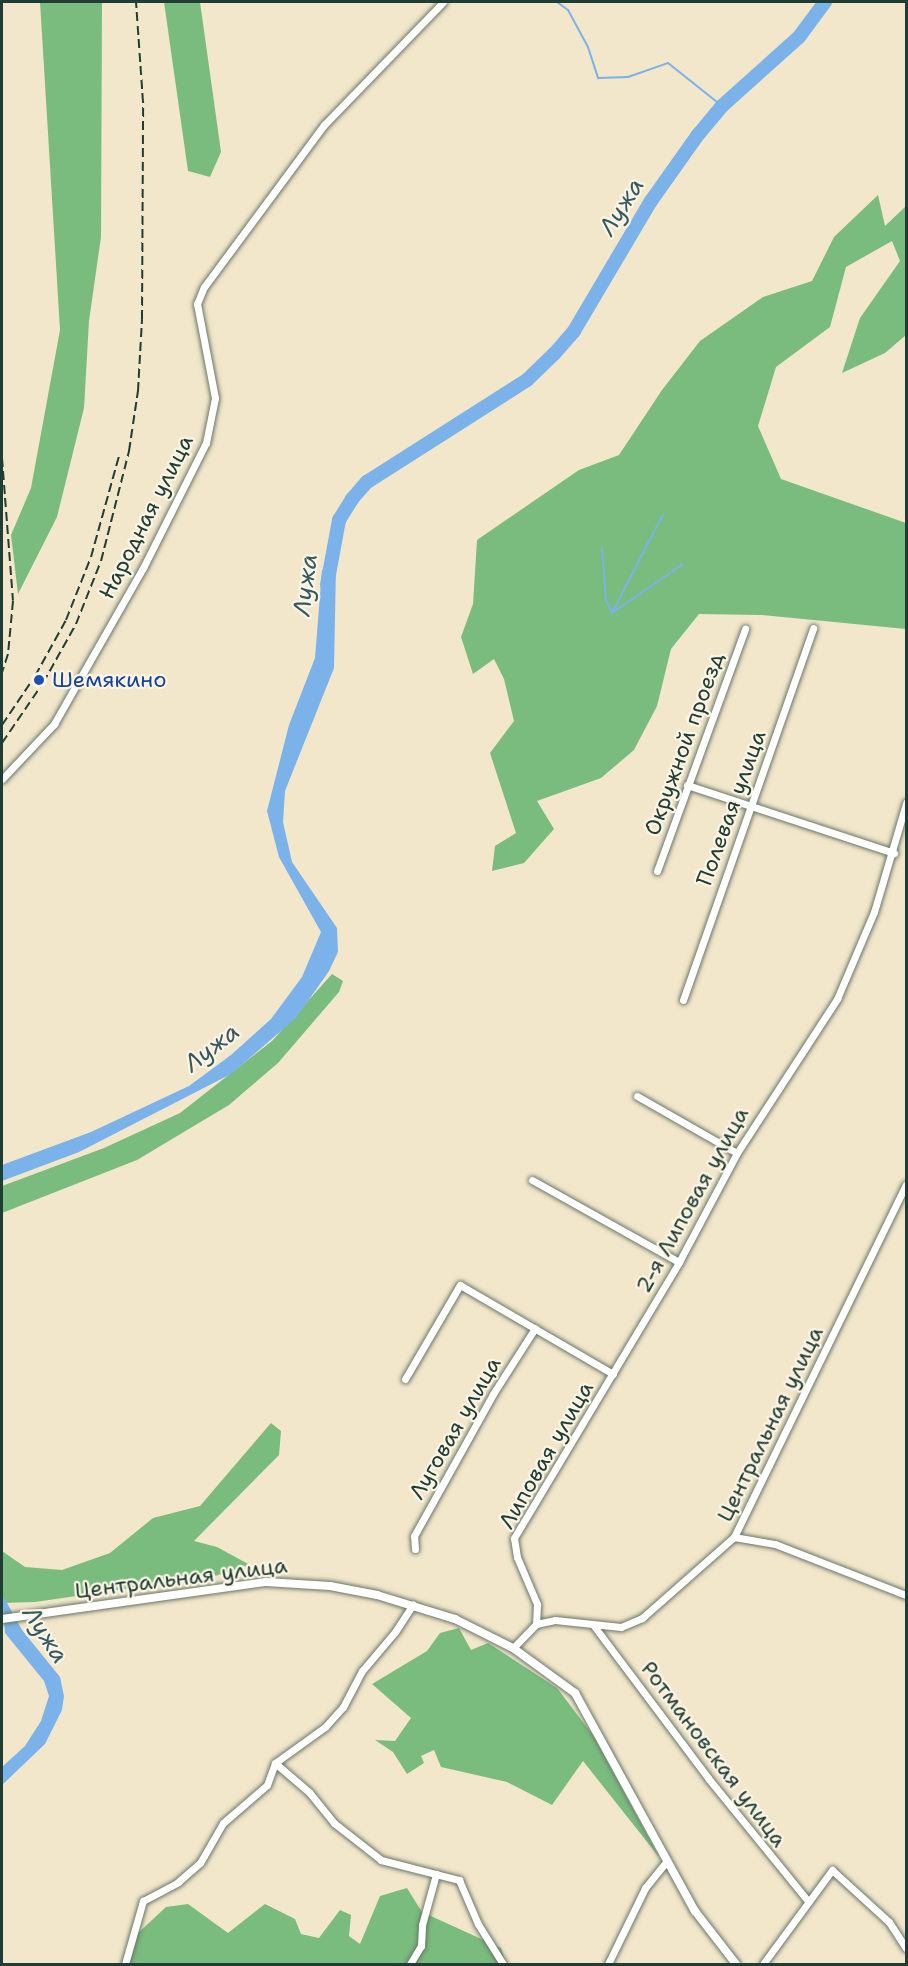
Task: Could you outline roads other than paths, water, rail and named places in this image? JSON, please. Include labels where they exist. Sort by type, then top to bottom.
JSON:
[{"type":"street","name":"Народная улица","points":[[2,778],[54,723],[143,568],[206,443],[215,398],[197,304],[204,287],[324,125],[443,2]]},
{"type":"street","name":"Полевая улица","points":[[683,1000],[813,628]]},
{"type":"street","name":"Окружной проезд","points":[[657,871],[745,629]]},
{"type":"street","points":[[687,785],[894,853]]},
{"type":"street","name":"2-я Липовая улица","points":[[613,1374],[679,1262],[737,1153],[850,972],[894,853],[906,803]]},
{"type":"street","points":[[637,1096],[737,1153]]},
{"type":"street","points":[[531,1180],[679,1262]]},
{"type":"street","name":"Центральная улица","points":[[536,1624],[555,1620],[594,1626],[621,1627],[642,1618],[734,1537],[906,1185]]},
{"type":"street","points":[[405,1379],[460,1285],[613,1374]]},
{"type":"street","name":"Луговая улица","points":[[415,1549],[414,1536],[493,1394],[535,1328]]},
{"type":"street","name":"Липовая улица","points":[[536,1624],[537,1604],[517,1557],[514,1538],[613,1374]]},
{"type":"street","points":[[734,1537],[755,1537],[906,1595]]},
{"type":"street","name":"Центральная улица","points":[[2,1619],[266,1582],[330,1586],[413,1604],[456,1619],[513,1648],[575,1693],[666,1861],[701,1920],[736,1965]]},
{"type":"street","points":[[125,1965],[143,1901],[178,1882],[200,1863],[223,1823],[267,1785],[275,1763],[325,1727],[344,1707],[362,1671],[395,1632],[413,1604]]},
{"type":"street","points":[[513,1648],[536,1624]]},
{"type":"street","name":"Ротмановская улица","points":[[594,1626],[708,1778],[808,1901]]},
{"type":"street","points":[[275,1763],[309,1792],[334,1823],[381,1860],[459,1880],[478,1924],[503,1965]]},
{"type":"street","points":[[608,1965],[645,1888],[666,1861]]},
{"type":"street","points":[[763,1965],[832,1870],[889,1922],[906,1948]]},
{"type":"street","points":[[410,1965],[421,1946],[422,1926],[436,1874]]},
{"type":"water","points":[[336,567],[334,668],[285,791],[283,822],[292,862],[337,928],[338,952],[329,971],[296,1018],[231,1074],[79,1152],[2,1181],[2,1165],[91,1132],[189,1086],[231,1055],[271,1019],[302,977],[321,932],[279,857],[267,811],[289,725],[315,658],[322,570]]},
{"type":"water","points":[[2,1594],[22,1630],[60,1677],[64,1696],[62,1710],[45,1744],[2,1785],[2,1767],[25,1746],[41,1721],[49,1696],[44,1681],[5,1633]]},
{"type":"waterway","points":[[557,2],[568,10],[588,47],[598,78],[628,77],[668,63],[722,106]]},
{"type":"waterway","name":"Лужа","points":[[327,585],[339,520],[352,499],[367,482],[527,380],[555,353],[574,331],[651,201],[697,136],[722,106],[799,37],[825,2]]},
{"type":"waterway","points":[[602,548],[606,600],[612,613],[663,514]]},
{"type":"waterway","points":[[612,613],[683,564]]},
{"type":"railway","points":[[2,743],[43,683],[76,624],[101,561],[129,451],[138,391],[142,319],[143,102],[136,2]]},
{"type":"railway","points":[[2,725],[35,676],[66,620],[91,557],[119,456]]},
{"type":"railway","points":[[2,458],[13,601],[8,654],[2,673]]},
{"type":"place","name":"Шемякино","points":[[39,680]]}]
